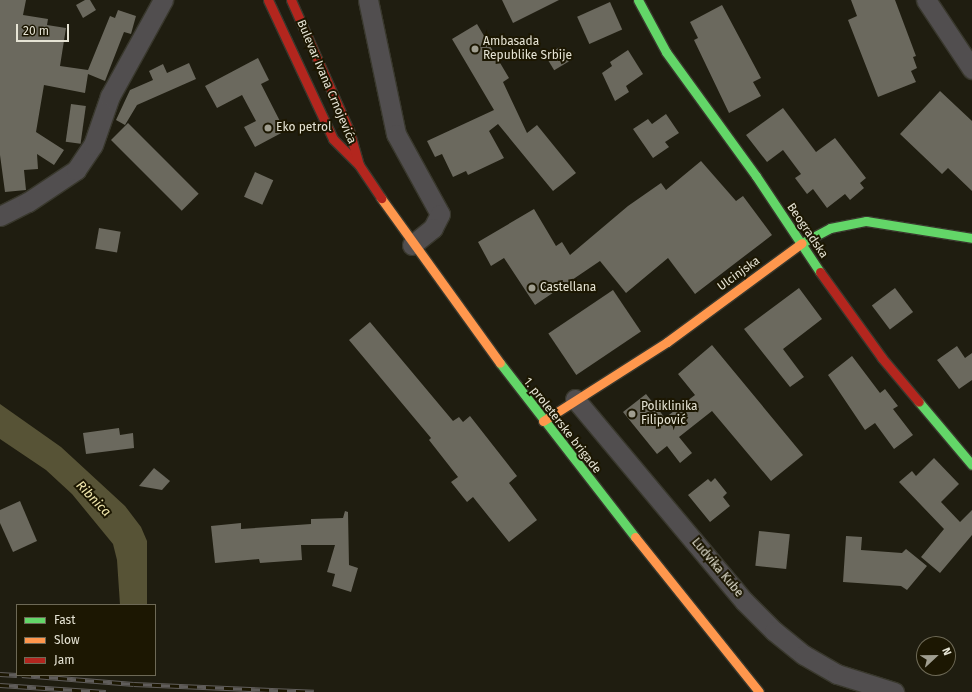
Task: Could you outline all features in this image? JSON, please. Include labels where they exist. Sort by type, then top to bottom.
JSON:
[{"type":"street","points":[[0,216],[28,202],[76,170],[92,145],[110,96],[163,0]]},
{"type":"street","name":"Bulevar Ivana Crnojevića","points":[[268,0],[329,132],[359,165]]},
{"type":"street","name":"Bulevar Ivana Crnojevića","points":[[291,0],[349,130],[359,165]]},
{"type":"street","points":[[368,0],[396,134],[440,214],[433,228],[412,245]]},
{"type":"street","name":"Beogradska","points":[[638,0],[666,52],[756,176],[800,244],[882,358],[972,465]]},
{"type":"street","points":[[926,0],[972,69]]},
{"type":"street","name":"1. proleterske brigade","points":[[359,165],[412,245],[543,421],[759,692]]},
{"type":"street","name":"Ulcinjska","points":[[543,421],[575,399],[667,342],[800,244],[830,228],[859,221],[972,238]]},
{"type":"street","name":"Ludvika Kube","points":[[575,399],[744,600],[774,631],[804,655],[837,674],[894,692]]},
{"type":"water","name":"Ribnica","points":[[0,404],[61,447],[125,506],[141,527],[147,541],[147,604],[120,604],[117,560],[113,544],[72,494],[46,470],[0,439]]},
{"type":"pier","points":[[123,676],[152,676],[152,692],[123,692]]},
{"type":"building","points":[[0,0],[26,0],[23,15],[48,19],[47,25],[66,28],[60,66],[88,70],[110,16],[115,18],[118,10],[136,16],[131,34],[124,32],[105,81],[88,74],[85,93],[44,85],[36,132],[64,150],[54,165],[37,154],[38,169],[24,170],[26,190],[5,192],[0,155]]},
{"type":"building","points":[[85,0],[90,0],[96,10],[83,18],[76,5]]},
{"type":"building","points":[[502,0],[559,0],[513,23]]},
{"type":"building","points":[[851,0],[895,0],[916,56],[913,57],[917,68],[911,71],[916,82],[878,97],[848,20],[857,16]]},
{"type":"building","points":[[610,2],[622,29],[589,44],[577,17]]},
{"type":"building","points":[[722,5],[761,78],[753,82],[761,96],[729,113],[694,40],[698,38],[690,22]]},
{"type":"building","points":[[477,24],[509,78],[503,82],[527,133],[537,125],[576,173],[553,191],[498,124],[489,131],[504,158],[468,175],[466,171],[453,177],[442,154],[435,157],[427,141],[494,110],[452,39]]},
{"type":"building","points":[[560,47],[569,62],[554,70],[545,56]]},
{"type":"building","points":[[628,50],[643,74],[626,86],[629,92],[615,101],[602,73],[612,66],[610,62]]},
{"type":"building","points":[[258,58],[269,80],[261,84],[285,131],[255,147],[244,127],[256,121],[242,95],[217,108],[205,86]]},
{"type":"building","points":[[189,63],[196,79],[137,105],[125,125],[116,120],[130,90],[153,80],[149,71],[163,64],[167,73]]},
{"type":"building","points":[[940,91],[972,121],[972,191],[948,168],[942,174],[900,134]]},
{"type":"building","points":[[71,104],[86,106],[81,144],[66,142]]},
{"type":"building","points":[[783,108],[816,152],[835,138],[866,178],[860,183],[864,188],[850,200],[845,194],[827,208],[813,189],[807,194],[795,178],[801,174],[783,150],[767,162],[746,135]]},
{"type":"building","points":[[666,114],[679,133],[665,142],[669,147],[653,158],[633,129],[648,119],[652,124]]},
{"type":"building","points":[[128,123],[199,194],[182,211],[111,140]]},
{"type":"building","points":[[701,161],[736,201],[743,196],[772,235],[695,294],[668,258],[626,293],[600,261],[535,305],[504,258],[491,266],[478,242],[534,209],[556,246],[562,242],[570,255],[628,206],[661,183],[666,190]]},
{"type":"building","points":[[255,172],[273,180],[262,205],[244,197]]},
{"type":"building","points":[[99,228],[121,232],[117,253],[95,249]]},
{"type":"building","points":[[799,288],[822,319],[783,349],[804,377],[790,387],[744,329]]},
{"type":"building","points":[[895,288],[913,312],[890,329],[872,305]]},
{"type":"building","points":[[613,290],[641,331],[576,375],[548,334]]},
{"type":"building","points":[[370,322],[453,421],[459,417],[463,422],[470,416],[517,476],[509,483],[537,520],[509,542],[473,497],[467,502],[451,482],[458,477],[429,440],[431,438],[349,340]]},
{"type":"building","points":[[712,345],[803,455],[771,481],[712,411],[679,437],[692,453],[680,463],[667,446],[657,454],[623,412],[646,394],[665,418],[695,395],[678,374]]},
{"type":"building","points":[[957,346],[965,358],[972,353],[972,380],[959,389],[937,360]]},
{"type":"building","points":[[852,356],[880,393],[885,389],[898,406],[893,409],[913,435],[894,449],[875,423],[865,430],[828,375]]},
{"type":"building","points":[[119,428],[120,435],[133,433],[134,448],[86,454],[83,433]]},
{"type":"building","points":[[934,458],[959,484],[941,502],[960,522],[972,510],[972,535],[940,573],[921,557],[944,529],[899,482],[912,471],[916,476]]},
{"type":"building","points":[[154,468],[170,481],[162,490],[139,486]]},
{"type":"building","points":[[715,478],[727,493],[723,497],[730,506],[710,522],[688,495],[708,479],[711,482]]},
{"type":"building","points":[[20,501],[37,541],[13,552],[0,523],[0,510]]},
{"type":"building","points":[[345,511],[348,512],[349,565],[358,568],[351,592],[332,586],[335,574],[327,572],[335,545],[301,545],[302,560],[260,563],[259,559],[215,563],[211,526],[241,523],[241,529],[311,524],[311,519],[343,518]]},
{"type":"building","points":[[759,531],[790,534],[786,569],[755,566]]},
{"type":"building","points":[[846,536],[862,537],[861,550],[902,553],[906,549],[927,566],[907,590],[901,586],[843,582]]},
{"type":"railway","points":[[0,674],[16,675]]},
{"type":"railway","points":[[34,676],[134,684],[314,692]]},
{"type":"railway","points":[[0,685],[106,692]]},
{"type":"traffic: fast","points":[[638,0],[666,52],[756,176],[820,272]]},
{"type":"traffic: fast","points":[[802,243],[830,228],[866,221],[972,238]]},
{"type":"traffic: fast","points":[[500,363],[635,537]]},
{"type":"traffic: fast","points":[[919,402],[972,465]]},
{"type":"traffic: slow","points":[[381,198],[500,363]]},
{"type":"traffic: slow","points":[[543,421],[667,342],[802,243]]},
{"type":"traffic: slow","points":[[635,537],[759,692]]},
{"type":"traffic: jam","points":[[268,0],[333,139],[359,165],[381,198]]},
{"type":"traffic: jam","points":[[291,0],[349,130],[359,164]]},
{"type":"traffic: jam","points":[[820,272],[882,358],[919,402]]},
{"type":"place","name":"Ambasada Republike Srbije","points":[[475,49]]},
{"type":"place","name":"Eko petrol","points":[[268,128]]},
{"type":"place","name":"Castellana","points":[[532,288]]},
{"type":"place","name":"Poliklinika Filipović","points":[[632,414]]}]
